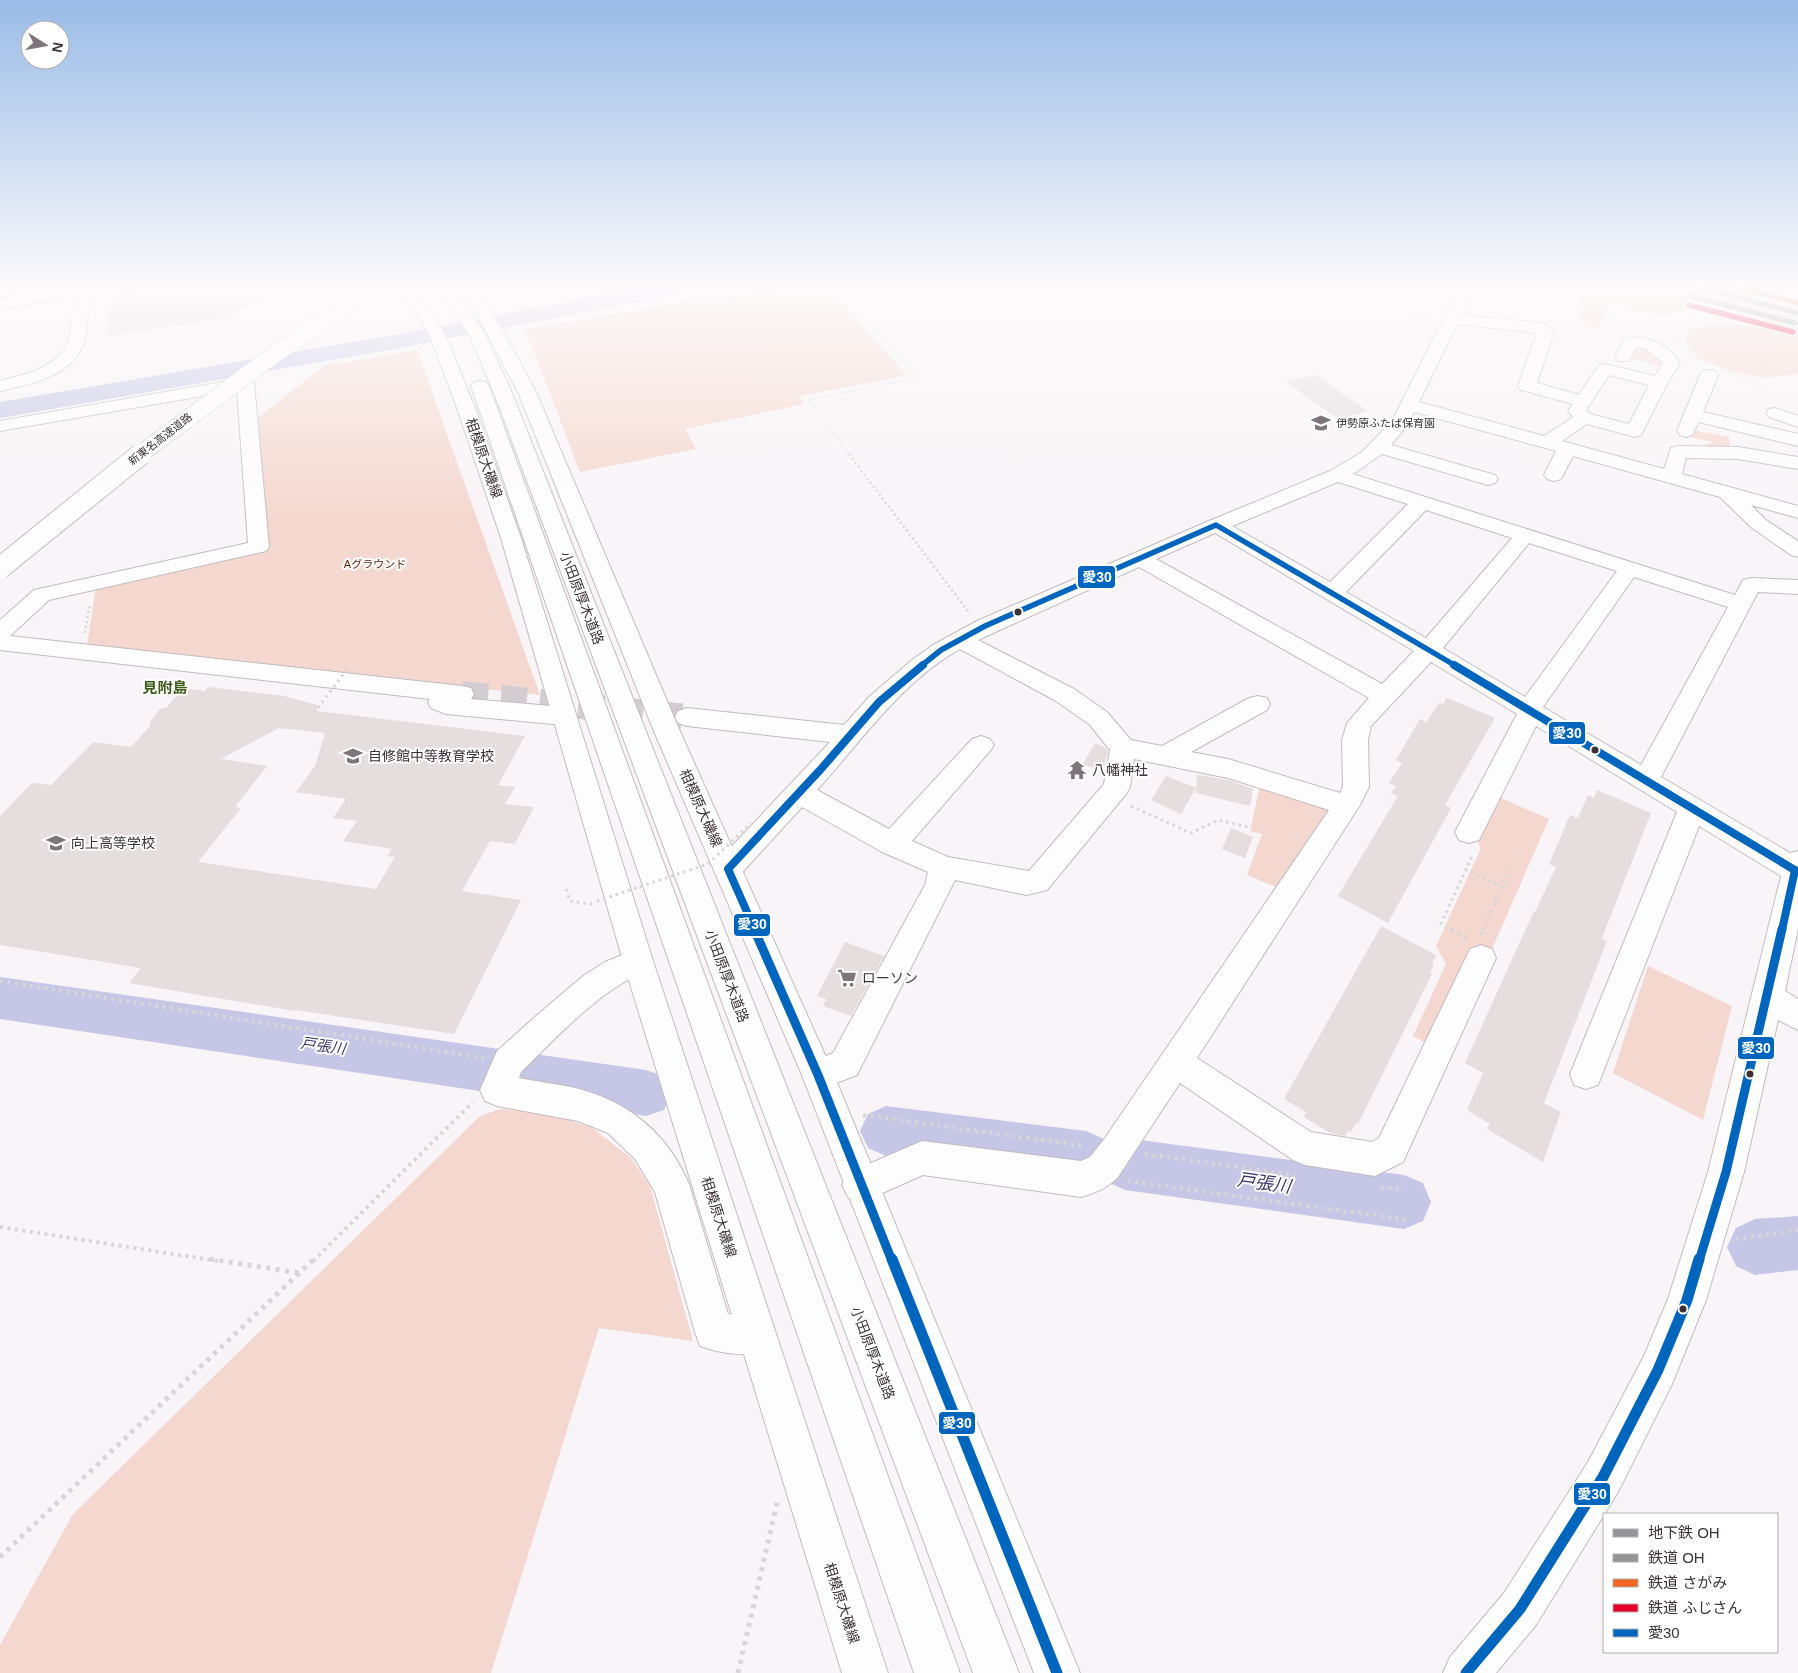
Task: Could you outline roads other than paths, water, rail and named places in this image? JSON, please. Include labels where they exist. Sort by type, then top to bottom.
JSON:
[{"type":"main road","points":[[0,386],[40,374],[56,364]]},
{"type":"main road","name":"新東名高速道路","points":[[0,547],[75,486],[240,364]]},
{"type":"main road","name":"新東名高速道路","points":[[0,568],[95,490],[196,412],[262,364]]},
{"type":"main road","name":"相模原大磯線","points":[[463,364],[466,408],[511,538],[638,961],[865,1673]]},
{"type":"main road","name":"小田原厚木道路","points":[[473,364],[937,1673]]},
{"type":"main road","name":"小田原厚木道路","points":[[485,364],[503,393],[996,1673]]},
{"type":"main road","name":"相模原大磯線","points":[[499,364],[527,392],[666,729],[818,1075],[860,1185],[1057,1673]]},
{"type":"main road","points":[[728,869],[878,702],[920,666],[983,627],[1138,558],[1337,475],[1380,447],[1400,423],[1429,364]]},
{"type":"main road","points":[[1535,364],[1527,386],[1635,431],[1659,382],[1671,364]]},
{"type":"main road","points":[[1554,475],[1558,442],[1584,410],[1605,369],[1659,382]]},
{"type":"main road","points":[[1684,436],[1714,369]]},
{"type":"main road","points":[[0,426],[245,383],[259,548],[42,595],[0,632]]},
{"type":"main road","points":[[1409,406],[1558,442],[1671,478],[1798,512]]},
{"type":"main road","points":[[1798,408],[1777,407],[1798,422]]},
{"type":"main road","points":[[1693,416],[1798,440]]},
{"type":"main road","points":[[1525,419],[1558,442]]},
{"type":"main road","points":[[1380,447],[1476,477]]},
{"type":"main road","points":[[1671,478],[1678,452],[1738,453],[1798,463]]},
{"type":"main road","points":[[1337,475],[1741,604]]},
{"type":"main road","points":[[1727,493],[1759,524],[1798,551]]},
{"type":"main road","points":[[1332,593],[1422,502]]},
{"type":"main road","points":[[1216,525],[1692,809],[1797,868],[1783,1007],[1687,1300],[1658,1370],[1603,1477],[1520,1609],[1466,1673]]},
{"type":"main road","points":[[860,1185],[922,1158],[1081,1179],[1100,1172],[1117,1150],[1347,805],[1356,787],[1355,740],[1359,723],[1428,650],[1525,535]]},
{"type":"main road","points":[[1138,558],[1384,696]]},
{"type":"main road","points":[[1470,832],[1530,711],[1630,568]]},
{"type":"main road","points":[[1646,781],[1751,585],[1798,587]]},
{"type":"main road","points":[[961,639],[975,649],[1066,695],[1098,718],[1123,748],[1228,769],[1347,805]]},
{"type":"main road","points":[[0,642],[462,694]]},
{"type":"main road","points":[[429,690],[436,701],[446,705],[563,716]]},
{"type":"main road","points":[[1171,757],[1172,750],[1258,704]]},
{"type":"main road","points":[[687,717],[850,734]]},
{"type":"main road","points":[[798,793],[892,844],[944,867],[1027,883],[1037,882],[1066,832],[1109,797],[1117,787],[1123,748]]},
{"type":"main road","points":[[892,844],[983,751]]},
{"type":"main road","points":[[1586,1074],[1692,809]]},
{"type":"main road","points":[[818,1075],[845,1064],[938,886],[944,867]]},
{"type":"main road","points":[[1176,1062],[1305,1148],[1374,1159],[1391,1150],[1479,951]]},
{"type":"main road","points":[[638,961],[616,971],[594,986],[546,1026],[503,1076],[620,1122],[647,1147],[671,1184],[714,1332],[757,1335]]},
{"type":"waterway","points":[[0,410],[266,364]]},
{"type":"waterway","name":"戸張川","points":[[0,998],[646,1093]]},
{"type":"waterway","name":"戸張川","points":[[886,1131],[1086,1157]]},
{"type":"waterway","name":"戸張川","points":[[1125,1164],[1404,1202]]},
{"type":"waterway","name":"戸張川","points":[[1755,1247],[1798,1243]]},
{"type":"tunnel","points":[[462,694],[687,717]]},
{"type":"place","name":"伊勢原ふたば保育園","points":[[1321,423]]},
{"type":"place","name":"自修館中等教育学校","points":[[353,756]]},
{"type":"place","name":"八幡神社","points":[[1077,770]]},
{"type":"place","name":"向上高等学校","points":[[56,843]]},
{"type":"place","name":"ローソン","points":[[847,978]]},
{"type":"district","name":"見附島","points":[[165,688]]},
{"type":"park label","name":"Aグラウンド","points":[[375,564]]}]
